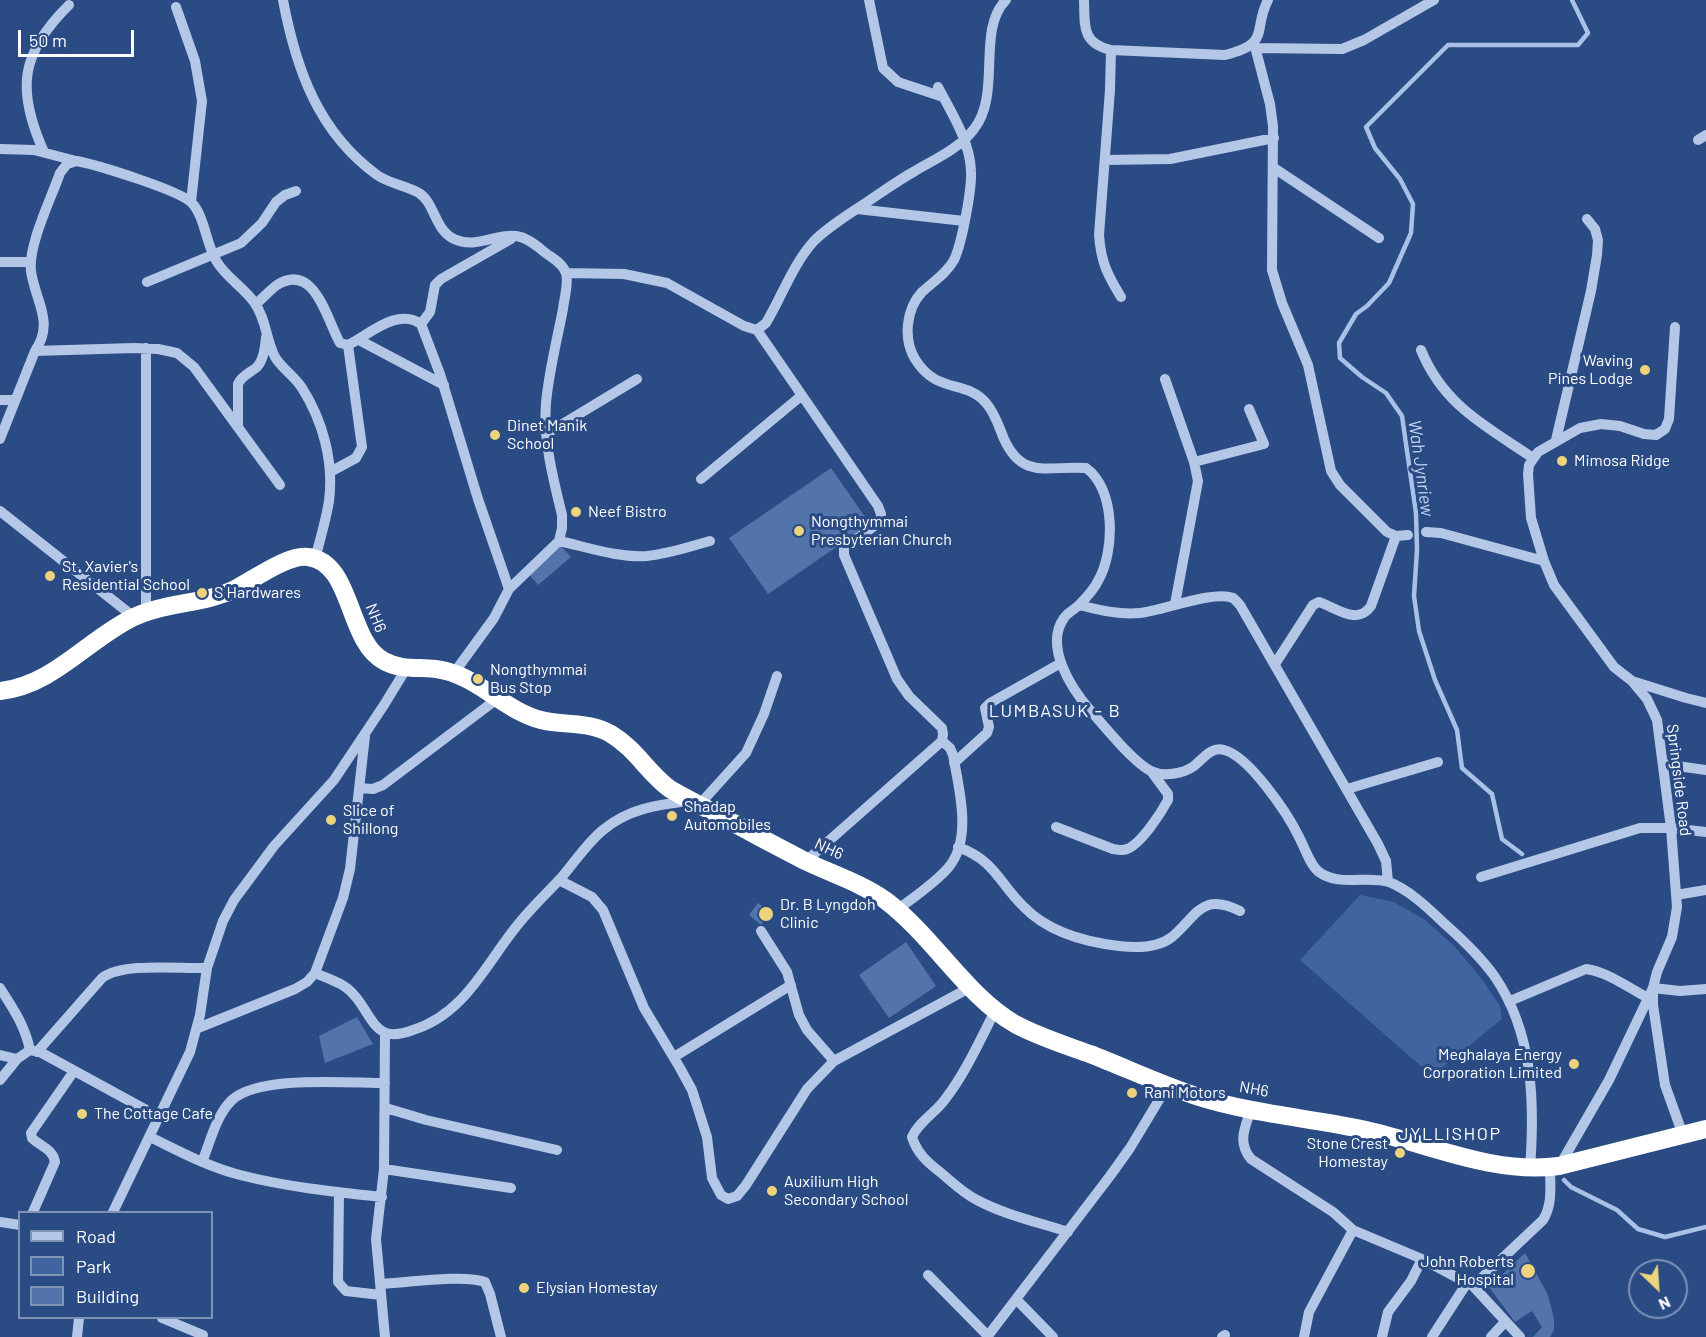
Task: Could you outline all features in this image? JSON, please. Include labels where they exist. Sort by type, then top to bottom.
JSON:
[{"type":"highway","points":[[3,694],[47,676],[107,632],[140,614],[217,597],[292,560],[306,556],[315,559]]},
{"type":"highway","name":"NH6","points":[[315,559],[333,573],[342,587],[366,645],[383,661],[406,669],[440,669],[454,673],[540,720],[585,725],[604,730],[623,742],[668,788],[806,861],[880,897],[914,924],[995,1011],[1018,1026],[1050,1040],[1195,1096],[1370,1131],[1460,1155],[1530,1168],[1555,1166],[1706,1129]]},
{"type":"street","points":[[283,0],[287,24],[310,93],[331,131],[363,164],[390,183],[419,193],[445,234],[455,240],[480,243],[516,236],[527,240],[560,263],[566,273],[565,298],[546,400],[546,434],[562,514],[559,541],[509,589],[494,618],[454,673]]},
{"type":"street","points":[[869,0],[883,68],[898,82],[941,92],[970,159],[971,173],[964,221],[954,260],[921,294],[912,308],[907,325],[908,341],[914,357],[931,378],[977,395],[986,403],[1006,442],[1020,463],[1044,469],[1086,468],[1096,478],[1108,505],[1109,550],[1106,566],[1098,583],[1064,618],[1057,647],[1068,680],[1089,709],[1137,760],[1151,771],[1168,794],[1168,800],[1138,842],[1130,848],[1113,849],[1056,827]]},
{"type":"street","points":[[757,330],[766,323],[800,259],[815,240],[833,225],[903,178],[964,141],[976,127],[983,113],[987,96],[993,20],[998,8],[1006,0]]},
{"type":"street","points":[[1084,0],[1085,31],[1091,41],[1100,47],[1111,50],[1225,55],[1255,45],[1342,49],[1364,40],[1434,0]]},
{"type":"street","points":[[1268,0],[1255,45],[1270,104],[1274,138],[1272,270],[1282,303],[1308,365],[1331,471],[1340,485],[1387,532],[1396,536],[1408,535]]},
{"type":"street","points":[[44,152],[33,128],[27,104],[28,65],[39,42],[56,18],[69,5]]},
{"type":"street","points":[[176,7],[195,61],[202,100],[191,202]]},
{"type":"street","points":[[1111,50],[1099,235],[1106,272],[1121,297]]},
{"type":"street","points":[[1105,160],[1170,159],[1274,138]]},
{"type":"street","points":[[0,149],[44,152],[149,184],[191,202],[198,212],[212,254],[218,264],[256,304],[276,358],[301,386],[312,406],[326,445],[330,472],[329,502],[315,559]]},
{"type":"street","points":[[0,440],[45,329],[30,262],[33,247],[60,173],[67,164],[76,161]]},
{"type":"street","points":[[1274,168],[1379,238]]},
{"type":"street","points":[[147,282],[241,243],[262,223],[276,202],[296,191]]},
{"type":"street","points":[[857,209],[964,221]]},
{"type":"street","points":[[1556,440],[1591,291],[1597,255],[1598,240],[1587,219]]},
{"type":"street","points":[[421,324],[430,312],[435,285],[441,279],[516,236]]},
{"type":"street","points":[[0,262],[30,262]]},
{"type":"street","points":[[566,273],[624,274],[667,283],[744,326],[757,330],[878,506],[881,514],[880,522],[844,548],[844,555],[897,679],[909,696],[942,728],[942,741],[806,861]]},
{"type":"street","points":[[256,304],[277,285],[288,280],[300,280],[309,285],[318,295],[340,343],[353,343],[444,385]]},
{"type":"street","points":[[353,343],[378,326],[392,321],[408,319],[421,324],[444,385],[478,499],[509,589]]},
{"type":"street","points":[[1421,350],[1429,370],[1447,394],[1471,415],[1533,458],[1556,440],[1580,428],[1601,424],[1656,435],[1665,429],[1670,418],[1675,327]]},
{"type":"street","points":[[238,428],[238,384],[241,378],[256,368],[261,360],[267,334]]},
{"type":"street","points":[[330,472],[356,458],[362,447],[353,343]]},
{"type":"street","points":[[35,351],[146,348],[177,352],[186,358],[280,485]]},
{"type":"street","points":[[140,614],[146,348]]},
{"type":"street","points":[[546,434],[637,379]]},
{"type":"street","points":[[1165,379],[1194,462],[1198,481],[1175,604]]},
{"type":"street","points":[[701,479],[801,396]]},
{"type":"street","points":[[0,400],[15,400]]},
{"type":"street","points":[[1194,462],[1264,444],[1248,409]]},
{"type":"street","name":"Springside Road","points":[[1533,458],[1529,465],[1528,498],[1531,518],[1554,585],[1614,667],[1632,681],[1653,708],[1657,720],[1671,828],[1676,921],[1650,993],[1665,1085],[1683,1136]]},
{"type":"street","points":[[0,511],[140,614]]},
{"type":"street","points":[[1426,532],[1451,535],[1544,561]]},
{"type":"street","points":[[1275,664],[1313,605],[1319,602],[1352,616],[1362,615],[1368,611],[1396,536]]},
{"type":"street","points":[[559,541],[615,553],[646,556],[710,541]]},
{"type":"street","points":[[1079,605],[1122,614],[1141,613],[1175,604],[1219,597],[1233,598],[1249,618],[1347,789],[1386,861],[1388,882]]},
{"type":"street","points":[[954,762],[987,733],[989,727],[985,708],[990,703],[1061,663]]},
{"type":"street","points":[[113,1211],[190,1052],[198,1028],[207,969],[223,921],[234,900],[274,846],[334,780],[406,669]]},
{"type":"street","points":[[315,973],[348,989],[364,1007],[373,1022],[385,1032],[395,1034],[428,1026],[447,1014],[460,1002],[518,924],[602,831],[634,811],[649,806],[695,802],[746,753],[764,714],[777,675]]},
{"type":"street","points":[[1632,681],[1706,703]]},
{"type":"street","points":[[359,788],[373,789],[383,785],[498,699]]},
{"type":"street","points":[[198,1028],[295,989],[307,982],[315,973],[343,898],[350,869],[365,734]]},
{"type":"street","points":[[897,910],[942,875],[950,866],[958,847],[963,815],[954,762],[950,748],[942,741]]},
{"type":"street","points":[[1151,771],[1164,774],[1183,772],[1211,752],[1222,749],[1232,754],[1254,772],[1276,799],[1319,872],[1333,878],[1388,882],[1406,892],[1439,918],[1474,951],[1494,976],[1510,1002],[1520,1031],[1532,1092],[1533,1132],[1530,1168]]},
{"type":"street","points":[[1347,789],[1438,762]]},
{"type":"street","points":[[1663,764],[1706,770]]},
{"type":"street","points":[[1481,878],[1640,828],[1671,828],[1706,832]]},
{"type":"street","points":[[958,847],[980,857],[999,875],[1022,906],[1032,915],[1060,932],[1093,941],[1139,947],[1156,944],[1170,938],[1206,906],[1215,903],[1225,904],[1240,911]]},
{"type":"street","points":[[559,880],[598,903],[644,1008],[692,1090],[707,1137],[712,1178],[721,1195],[728,1199],[737,1196],[746,1185],[807,1089],[834,1061],[971,987]]},
{"type":"street","points":[[1676,895],[1706,890]]},
{"type":"street","points":[[761,931],[781,960],[799,1015],[807,1030],[834,1061]]},
{"type":"street","points":[[0,1080],[17,1059],[33,1051],[110,972],[131,969],[207,969]]},
{"type":"street","points":[[1510,1002],[1586,969],[1595,970],[1650,993],[1706,989]]},
{"type":"street","points":[[674,1057],[791,985]]},
{"type":"street","points":[[0,988],[21,1021],[33,1051],[159,1118]]},
{"type":"street","points":[[1432,1337],[1470,1285],[1543,1220],[1548,1211],[1555,1166],[1609,1080],[1650,993]]},
{"type":"street","points":[[995,1011],[945,1101],[917,1126],[912,1137],[924,1159],[959,1189],[977,1200],[1008,1213],[1068,1232]]},
{"type":"street","points":[[385,1032],[384,1169],[376,1239],[385,1337]]},
{"type":"street","points":[[0,1055],[17,1059]]},
{"type":"street","points":[[33,1211],[55,1162],[50,1150],[38,1144],[32,1138],[31,1132],[74,1071]]},
{"type":"street","points":[[202,1162],[222,1113],[232,1100],[243,1093],[276,1083],[385,1083]]},
{"type":"street","points":[[928,1275],[988,1336],[1130,1148],[1168,1085]]},
{"type":"street","points":[[386,1108],[426,1120],[557,1150]]},
{"type":"street","points":[[1251,1109],[1242,1137],[1245,1151],[1251,1159],[1333,1212],[1353,1230],[1422,1259],[1470,1285],[1520,1337]]},
{"type":"street","points":[[150,1137],[202,1162],[238,1175],[307,1188],[382,1197]]},
{"type":"street","points":[[384,1169],[511,1188]]},
{"type":"street","points":[[339,1192],[338,1282],[346,1291],[381,1290],[459,1279],[476,1279],[485,1282],[501,1337]]},
{"type":"street","points":[[0,1222],[18,1225]]},
{"type":"street","points":[[1304,1337],[1309,1312],[1353,1230]]},
{"type":"street","points":[[1382,1337],[1388,1312],[1411,1281],[1422,1259]]},
{"type":"street","points":[[1016,1299],[1053,1337]]},
{"type":"street","points":[[77,1337],[79,1319]]},
{"type":"street","points":[[167,1319],[203,1335]]},
{"type":"street","points":[[1491,1337],[1505,1322]]},
{"type":"green space","points":[[1360,895],[1394,902],[1424,919],[1454,946],[1481,978],[1500,1006],[1502,1019],[1432,1076],[1300,960]]},
{"type":"building","name":"Nongthymmai Presbyterian Church","points":[[831,468],[870,524],[768,594],[729,538]]},
{"type":"building","points":[[561,546],[571,557],[538,585],[528,573]]},
{"type":"building","points":[[758,903],[771,912],[761,925],[749,915]]},
{"type":"building","points":[[906,942],[936,986],[889,1018],[859,975]]},
{"type":"building","points":[[357,1017],[373,1044],[325,1063],[319,1036]]},
{"type":"building","points":[[1525,1253],[1547,1293],[1551,1306],[1554,1330],[1550,1337],[1533,1337],[1542,1327],[1532,1311],[1515,1322],[1489,1287]]},
{"type":"waterway","name":"Wah Jynriew","points":[[1522,854],[1502,839],[1492,794],[1462,768],[1457,730],[1435,680],[1419,631],[1414,596],[1417,550],[1416,513],[1402,416],[1386,393],[1340,358],[1339,343],[1356,314],[1389,283],[1411,233],[1413,204],[1400,179],[1375,148],[1366,127],[1448,45],[1578,45],[1588,33],[1572,0]]},
{"type":"waterway","name":"Wah Jynriew","points":[[1564,1180],[1571,1187],[1617,1210],[1638,1229],[1665,1237],[1706,1227]]},
{"type":"place","name":"Waving Pines Lodge","points":[[1645,370]]},
{"type":"place","name":"Dinet Manik School","points":[[495,435]]},
{"type":"place","name":"Mimosa Ridge","points":[[1562,461]]},
{"type":"place","name":"Neef Bistro","points":[[576,512]]},
{"type":"place","name":"Nongthymmai Presbyterian Church","points":[[799,531]]},
{"type":"place","name":"St. Xavier's Residential School","points":[[50,576]]},
{"type":"place","name":"S Hardwares","points":[[202,593]]},
{"type":"place","name":"Nongthymmai Bus Stop","points":[[478,679]]},
{"type":"place","name":"Shadap Automobiles","points":[[672,816]]},
{"type":"place","name":"Slice of Shillong","points":[[331,820]]},
{"type":"place","name":"Dr. B Lyngdoh Clinic","points":[[766,914]]},
{"type":"place","name":"Meghalaya Energy Corporation Limited","points":[[1574,1064]]},
{"type":"place","name":"Rani Motors","points":[[1132,1093]]},
{"type":"place","name":"The Cottage Cafe","points":[[82,1114]]},
{"type":"place","name":"Stone Crest Homestay","points":[[1400,1153]]},
{"type":"place","name":"Auxilium High Secondary School","points":[[772,1191]]},
{"type":"place","name":"John Roberts Hospital","points":[[1528,1271]]},
{"type":"place","name":"Elysian Homestay","points":[[524,1288]]},
{"type":"district","name":"LUMBASUK - B","points":[[1055,711]]},
{"type":"district","name":"JYLLISHOP","points":[[1450,1134]]}]
